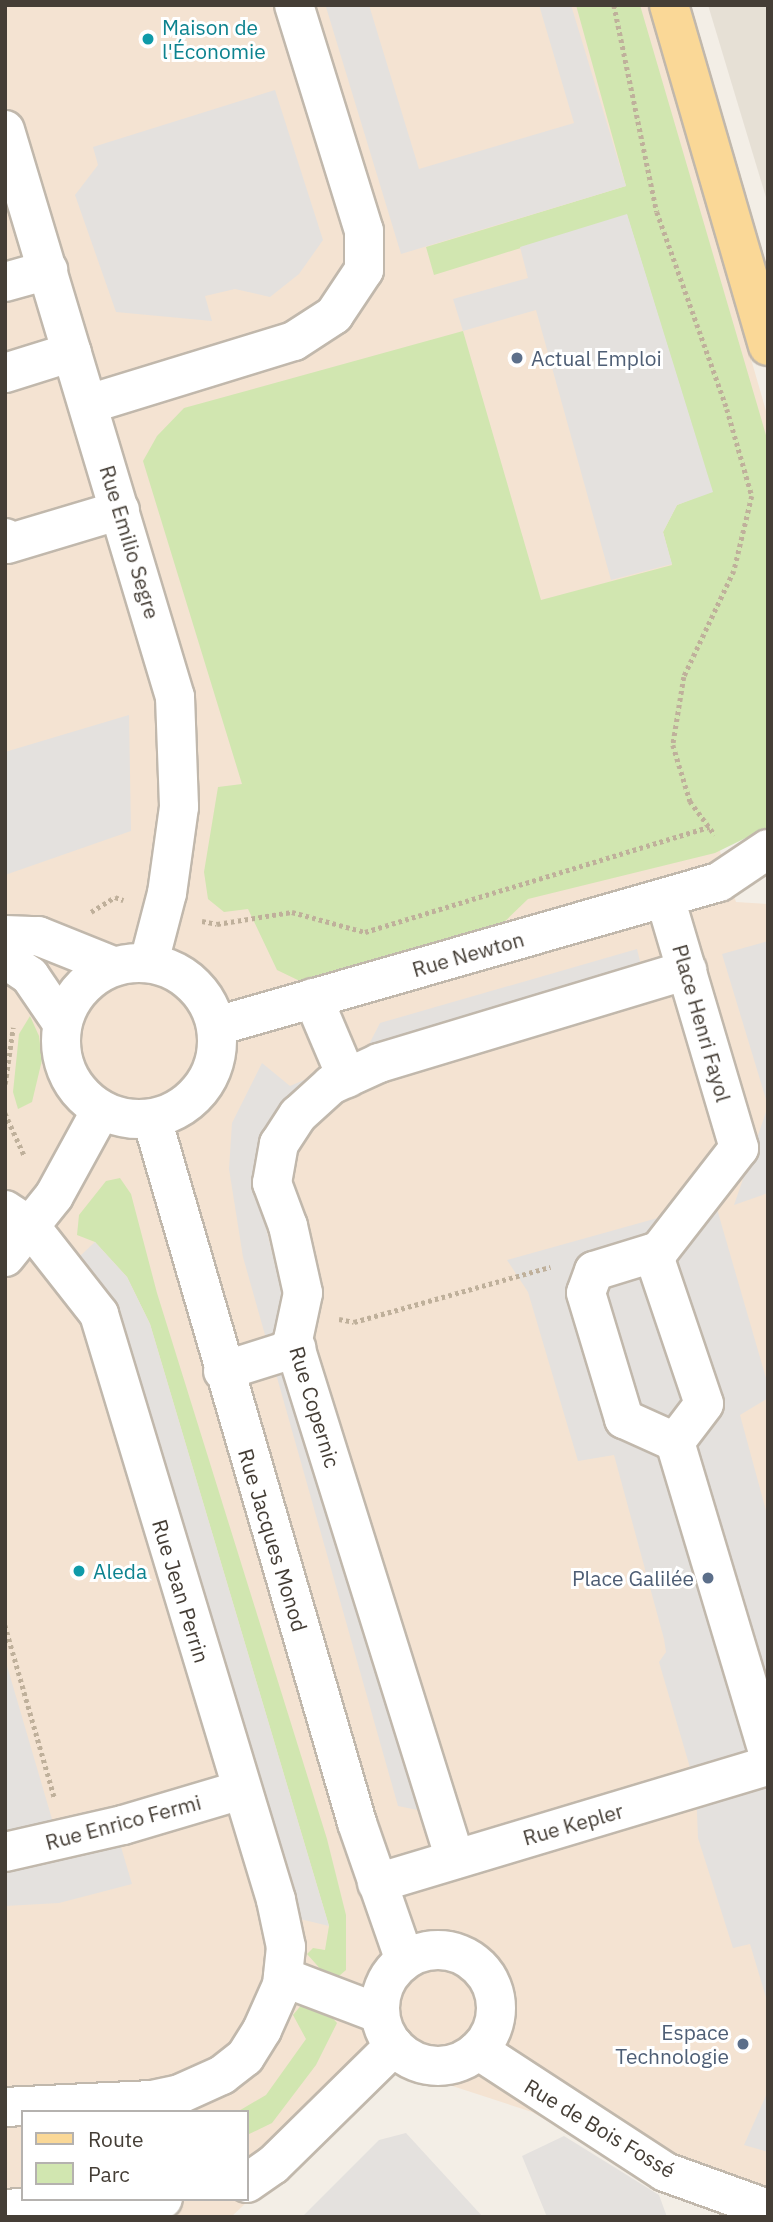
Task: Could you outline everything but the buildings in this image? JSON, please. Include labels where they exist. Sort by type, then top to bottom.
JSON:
[{"type":"main road","points":[[668,5],[768,346]]},
{"type":"street","points":[[89,404],[293,341],[334,315],[363,270],[364,231],[294,5]]},
{"type":"street","name":"Rue Emilio Segre","points":[[5,130],[175,697],[179,807],[161,913],[131,964]]},
{"type":"street","points":[[5,282],[48,270]]},
{"type":"street","points":[[5,373],[72,352]]},
{"type":"street","points":[[5,538],[7,544],[120,510]]},
{"type":"street","name":"Rue Newton","points":[[217,1026],[665,898],[748,871]]},
{"type":"street","name":"Place Henri Fayol","points":[[653,1253],[739,1148],[665,898]]},
{"type":"street","points":[[5,935],[38,936],[131,964],[186,977],[211,1007],[217,1026],[217,1057],[204,1087],[181,1108],[152,1119],[126,1119],[101,1110],[81,1095],[67,1073],[60,1049],[62,1023],[72,999],[89,979],[131,964]]},
{"type":"street","points":[[5,959],[30,976],[62,1023]]},
{"type":"street","name":"Rue Copernic","points":[[455,1859],[293,1340],[299,1310],[300,1280],[288,1226],[272,1183],[279,1144],[298,1115],[331,1085],[379,1062],[687,970]]},
{"type":"street","points":[[313,999],[347,1078]]},
{"type":"street","points":[[5,1257],[18,1218],[54,1196],[101,1110]]},
{"type":"street","name":"Rue Jacques Monod","points":[[152,1119],[223,1371],[377,1883],[404,1958]]},
{"type":"street","name":"Rue Jean Perrin","points":[[5,2107],[152,2099],[180,2094],[222,2075],[245,2057],[283,1977],[286,1947],[279,1914],[99,1314],[18,1218]]},
{"type":"street","points":[[675,1442],[704,1404],[653,1253],[594,1271],[586,1293],[624,1419],[675,1442],[767,1752]]},
{"type":"street","points":[[223,1371],[296,1348]]},
{"type":"street","name":"Rue Kepler","points":[[377,1883],[767,1752]]},
{"type":"street","name":"Rue Enrico Fermi","points":[[5,1852],[123,1825],[241,1790]]},
{"type":"street","points":[[248,2182],[273,2165],[386,2029],[384,1982],[404,1958],[433,1948],[463,1954],[487,1974],[498,2003],[492,2033],[478,2050],[443,2068],[412,2062],[386,2029],[283,1977]]},
{"type":"street","name":"Rue de Bois Fossé","points":[[478,2050],[665,2172],[768,2209]]},
{"type":"street","points":[[5,2209],[131,2201]]},
{"type":"path","points":[[614,5],[657,212],[727,409],[752,496],[734,571],[684,677],[673,745],[690,801],[748,871]]},
{"type":"path","points":[[85,916],[115,897],[161,913],[217,924],[292,912],[365,932],[709,827]]},
{"type":"path","points":[[5,1084],[9,1035],[19,1016]]},
{"type":"path","points":[[299,1310],[354,1322],[553,1266],[592,1279]]},
{"type":"path","points":[[5,1625],[56,1802]]},
{"type":"shaded area","points":[[5,5],[649,5],[768,418],[768,432],[665,677],[736,902],[768,904],[768,2217],[667,2190],[532,2112],[391,2066],[248,2201],[248,2110],[21,2110],[21,2201],[248,2201],[231,2217],[5,2217]]},
{"type":"shaded area","points":[[369,5],[419,169],[574,123],[539,5],[571,5],[626,186],[401,254],[326,7]]},
{"type":"shaded area","points":[[708,5],[768,5],[768,204]]},
{"type":"shaded area","points":[[275,90],[323,240],[299,274],[270,297],[235,289],[205,296],[212,321],[116,312],[75,195],[98,165],[93,147]]},
{"type":"shaded area","points":[[627,214],[713,492],[677,505],[663,532],[672,564],[611,580],[536,310],[463,331],[453,299],[528,278],[520,247]]},
{"type":"shaded area","points":[[129,715],[131,831],[5,875],[5,752]]},
{"type":"shaded area","points":[[768,941],[768,1106],[722,954]]},
{"type":"shaded area","points":[[637,949],[645,982],[347,1078],[281,1104],[263,1135],[254,1180],[296,1348],[442,1815],[398,1806],[243,1257],[229,1169],[232,1123],[262,1063],[290,1086],[364,1054],[380,1023]]},
{"type":"shaded area","points":[[768,1106],[768,1193],[734,1205]]},
{"type":"shaded area","name":"Place Galilée","points":[[715,1202],[768,1385],[768,1398],[740,1415],[768,1518],[768,2004],[750,1944],[733,1948],[698,1838],[696,1788],[659,1662],[666,1652],[664,1639],[614,1455],[578,1461],[528,1292],[507,1260]]},
{"type":"shaded area","points":[[95,1242],[127,1277],[150,1324],[329,1926],[279,1914],[66,1269]]},
{"type":"shaded area","points":[[5,1659],[64,1860],[121,1847],[132,1884],[59,1903],[5,1906]]},
{"type":"shaded area","points":[[768,2091],[768,2152],[744,2145]]},
{"type":"shaded area","points":[[406,2133],[483,2217],[302,2217],[379,2140]]},
{"type":"shaded area","points":[[564,2136],[659,2195],[667,2217],[547,2217],[522,2156]]},
{"type":"green space","points":[[576,5],[640,5],[768,442],[768,827],[715,853],[528,899],[498,928],[306,984],[277,970],[248,909],[224,912],[208,899],[204,872],[218,787],[242,784],[143,461],[157,436],[184,408],[463,331],[541,600],[672,565],[663,532],[677,505],[712,491],[627,215],[434,275],[426,247],[626,186]]},
{"type":"green space","points":[[30,1016],[39,1036],[42,1060],[32,1102],[18,1109],[13,1092],[19,1034]]},
{"type":"green space","points":[[120,1178],[131,1194],[157,1293],[327,1839],[346,1915],[346,1970],[332,1982],[307,1954],[313,1948],[325,1950],[329,1926],[150,1324],[127,1277],[95,1242],[77,1235],[79,1215],[106,1181]]},
{"type":"green space","points":[[318,2002],[337,2023],[316,2065],[272,2123],[248,2135],[248,2110],[240,2110],[266,2095],[306,2039],[293,2015],[303,2003]]},
{"type":"place","name":"Maison de l'Économie","points":[[148,39]]},
{"type":"place","name":"Actual Emploi","points":[[517,358]]},
{"type":"place","name":"Aleda","points":[[79,1571]]},
{"type":"place","name":"Place Galilée","points":[[708,1578]]},
{"type":"place","name":"Espace Technologie","points":[[743,2044]]}]
